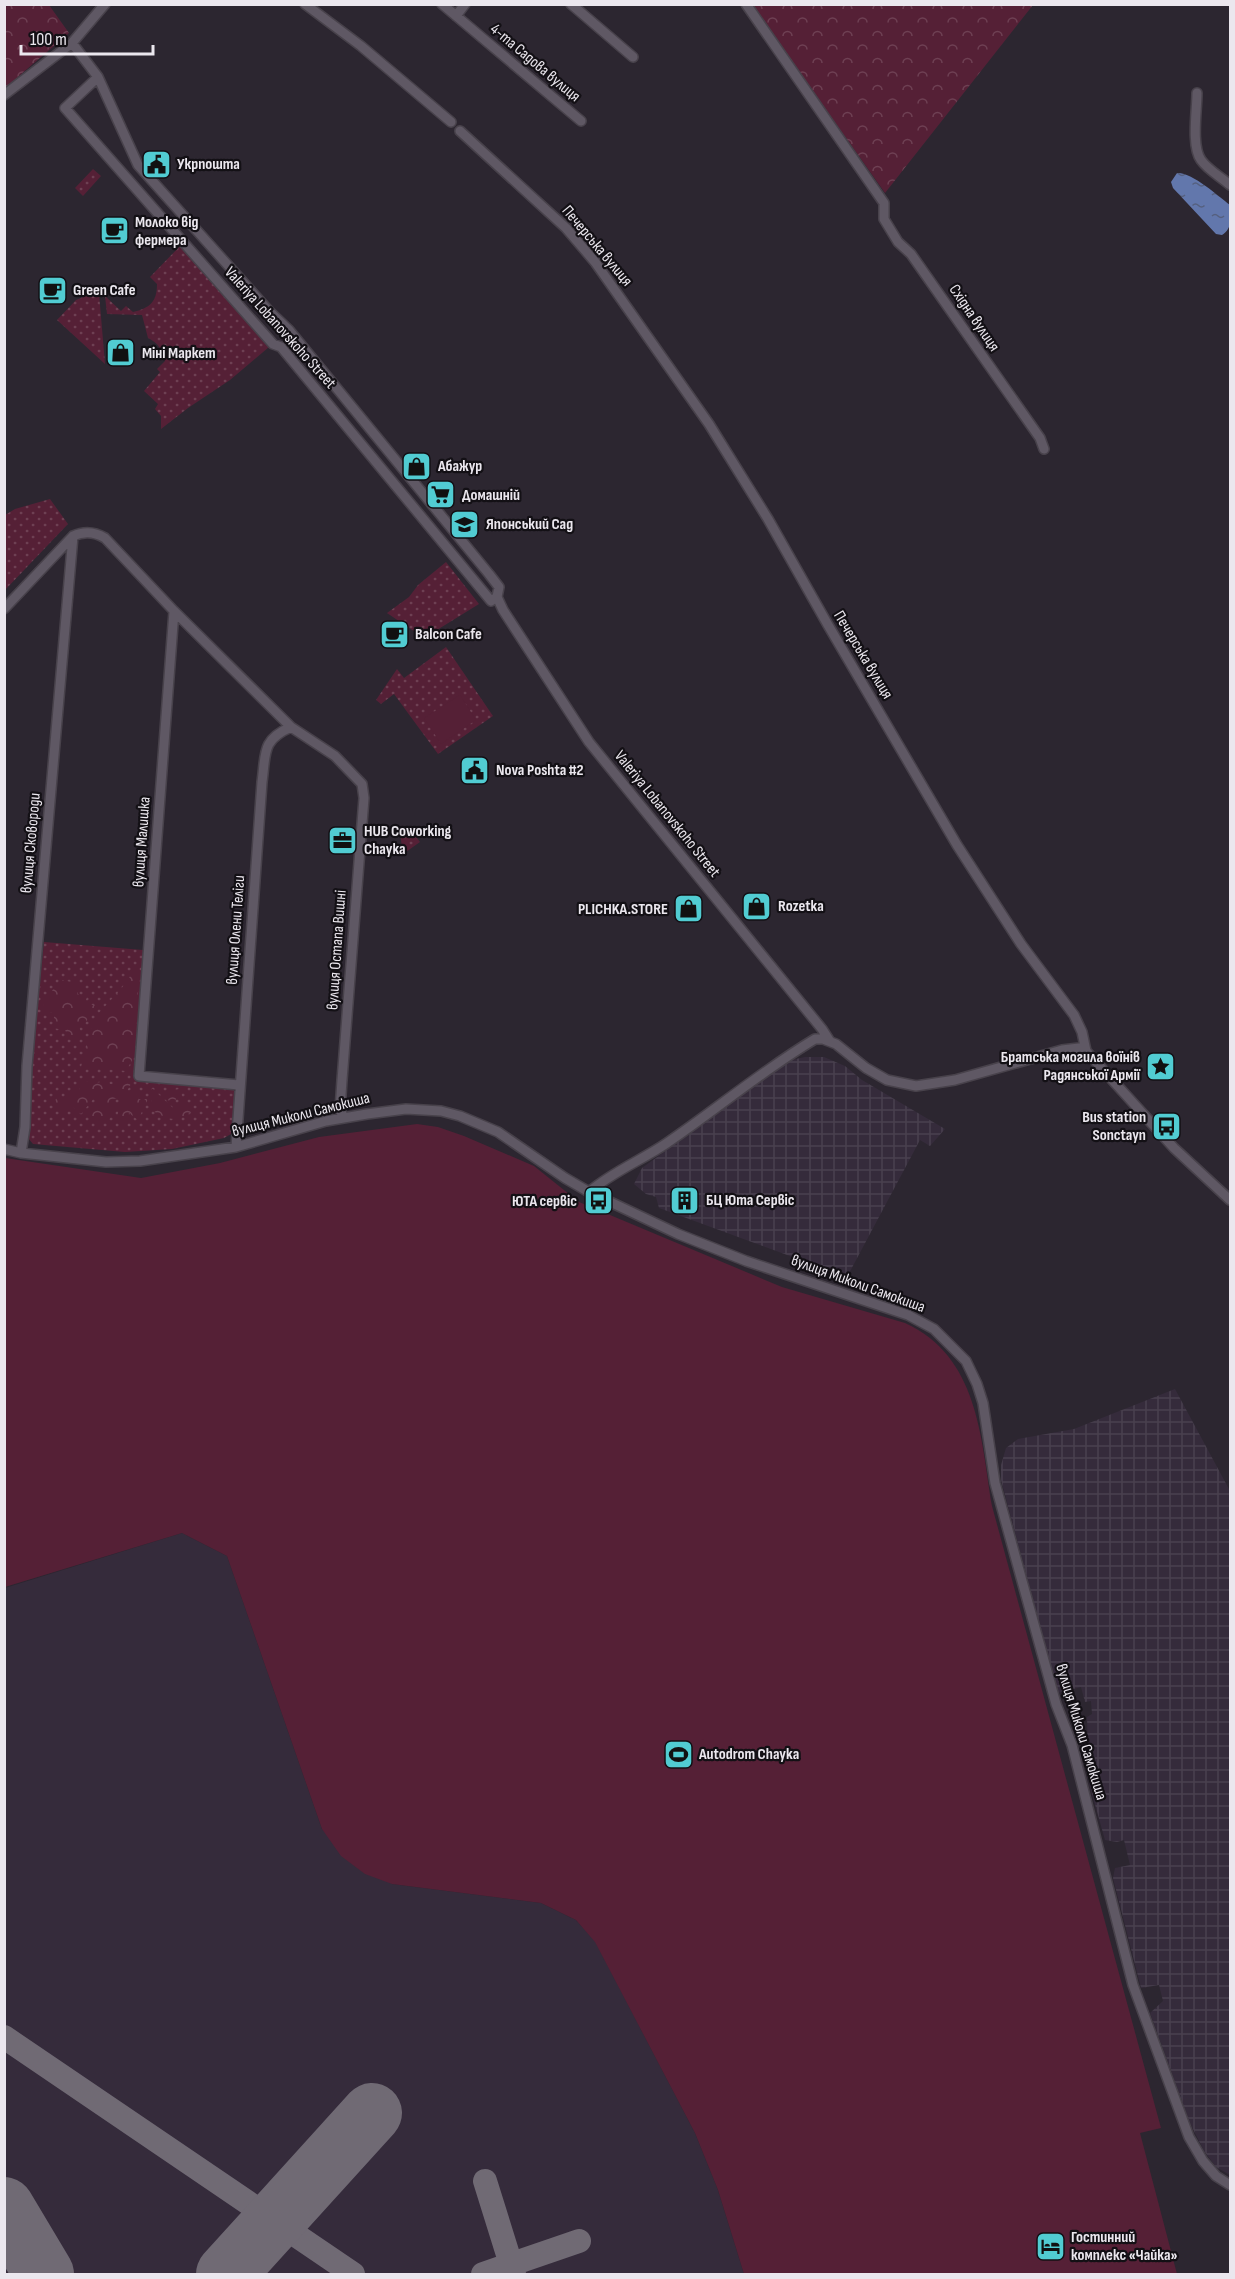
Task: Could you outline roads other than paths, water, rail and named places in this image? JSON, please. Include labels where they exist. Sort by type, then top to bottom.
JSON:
[{"type":"street","points":[[4,95],[72,43],[105,4]]},
{"type":"street","points":[[305,4],[361,46],[451,122]]},
{"type":"street","name":"4-та Садова вулиця","points":[[442,4],[581,121]]},
{"type":"street","points":[[456,16],[465,4]]},
{"type":"street","points":[[571,4],[633,57]]},
{"type":"street","name":"Східна вулиця","points":[[746,4],[884,203],[884,219],[898,242],[911,254],[946,302],[1040,438],[1044,449]]},
{"type":"street","name":"Valeriya Lobanovskoho Street","points":[[72,43],[98,77],[138,165],[296,339],[489,574],[499,587],[497,597],[589,742],[829,1040],[877,1075],[896,1083],[916,1086],[955,1080],[1062,1050],[1080,1048],[1086,1051]]},
{"type":"street","name":"Valeriya Lobanovskoho Street","points":[[98,77],[66,108],[273,344],[281,348],[491,601],[497,597]]},
{"type":"street","points":[[1197,93],[1198,155],[1202,162],[1230,185]]},
{"type":"street","name":"Печерська вулиця","points":[[460,131],[566,228],[595,262],[709,424],[768,519],[816,606],[957,845],[1021,944],[1074,1015],[1082,1032],[1086,1051],[1174,1148],[1230,1200]]},
{"type":"street","points":[[4,609],[73,536],[81,532],[97,533],[105,538],[291,727]]},
{"type":"street","name":"вулиця Сковороди","points":[[21,1153],[25,1127],[29,1044],[73,536]]},
{"type":"street","name":"вулиця Малишка","points":[[174,610],[139,1076],[239,1085]]},
{"type":"street","name":"вулиця Остапа Вишні","points":[[291,727],[335,756],[362,784],[364,798],[340,1110],[344,1118]]},
{"type":"street","name":"вулиця Олени Теліги","points":[[236,1147],[265,761],[272,737],[291,727]]},
{"type":"street","points":[[590,1192],[600,1182],[669,1142],[800,1048],[815,1039],[829,1040]]},
{"type":"street","name":"вулиця Миколи Самокиша","points":[[4,1149],[21,1153],[118,1162],[171,1158],[236,1147],[344,1118],[406,1109],[441,1111],[460,1116],[498,1132],[565,1178],[590,1192],[713,1248],[908,1315],[934,1329],[966,1361],[983,1403],[994,1483],[1056,1704],[1072,1745],[1133,1985],[1189,2138],[1203,2161],[1216,2176],[1230,2185]]},
{"type":"water","points":[[1177,173],[1197,180],[1230,205],[1230,226],[1226,232],[1222,235],[1216,234],[1173,188],[1171,182]]},
{"type":"place","name":"Укрпошта","points":[[156,164]]},
{"type":"place","name":"Молоко від фермера","points":[[114,231]]},
{"type":"place","name":"Green Cafe","points":[[52,290]]},
{"type":"place","name":"Міні Маркет","points":[[121,353]]},
{"type":"place","name":"Абажур","points":[[417,466]]},
{"type":"place","name":"Домашній","points":[[441,495]]},
{"type":"place","name":"Японський Сад","points":[[465,524]]},
{"type":"place","name":"Balcon Cafe","points":[[394,634]]},
{"type":"place","name":"Nova Poshta #2","points":[[475,770]]},
{"type":"place","name":"HUB Coworking Chayka","points":[[343,840]]},
{"type":"place","name":"Rozetka","points":[[757,906]]},
{"type":"place","name":"PLICHKA.STORE","points":[[689,909]]},
{"type":"place","name":"Братська могила воїнів Радянської Армії","points":[[1161,1066]]},
{"type":"place","name":"Bus station Sonctayn","points":[[1167,1126]]},
{"type":"place","name":"БЦ Юта Сервіс","points":[[685,1200]]},
{"type":"place","name":"ЮТА сервіс","points":[[598,1201]]},
{"type":"place","name":"Autodrom Chayka","points":[[678,1754]]},
{"type":"place","name":"Гостинний комплекс «Чайка»","points":[[1050,2246]]}]
